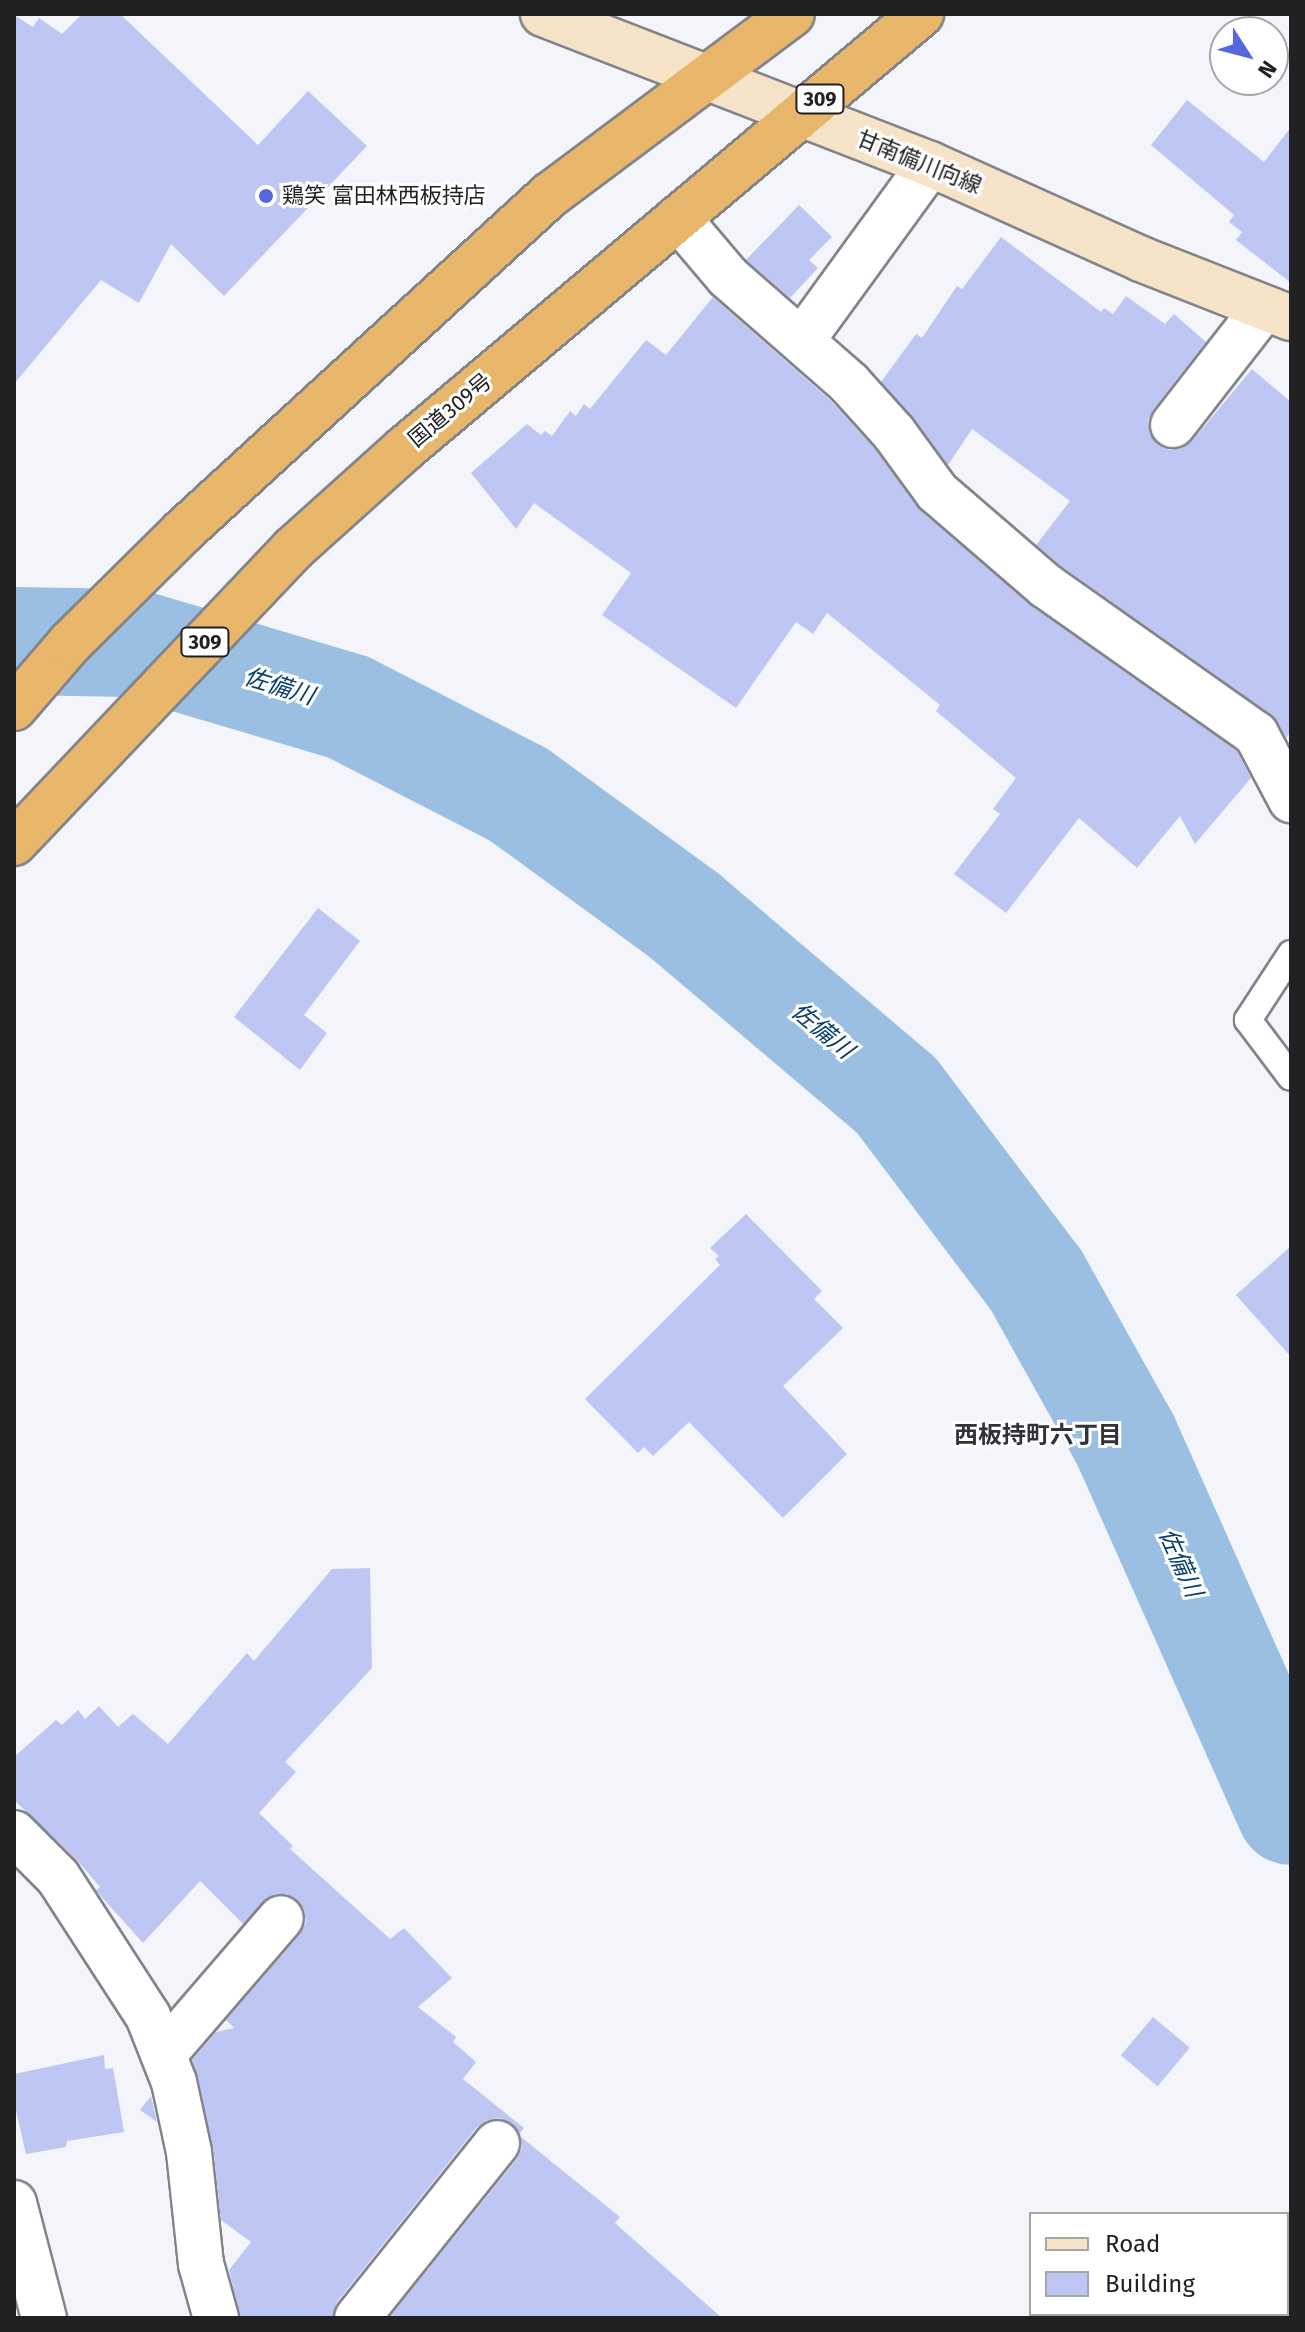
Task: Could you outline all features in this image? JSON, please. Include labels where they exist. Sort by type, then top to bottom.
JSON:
[{"type":"highway","points":[[14,708],[70,643],[182,532],[550,195],[792,14]]},
{"type":"highway","name":"国道309号","points":[[14,843],[293,549],[404,449],[921,14]]},
{"type":"main road","name":"甘南備川向線","points":[[543,14],[930,164],[1141,259],[1278,313]]},
{"type":"street","points":[[803,339],[930,164]]},
{"type":"street","points":[[678,218],[728,277],[803,339],[894,433],[937,492],[1046,586],[1256,734],[1291,800]]},
{"type":"street","points":[[1173,425],[1278,313]]},
{"type":"street","points":[[14,1833],[58,1877],[76,1903],[148,2016],[164,2054],[174,2082],[189,2152],[201,2264],[216,2318]]},
{"type":"street","points":[[164,2054],[281,1918]]},
{"type":"street","points":[[357,2318],[497,2143]]},
{"type":"street","points":[[14,2203],[44,2318]]},
{"type":"lane","points":[[1291,954],[1248,1020],[1291,1077]]},
{"type":"building","points":[[82,14],[120,14],[258,145],[308,91],[367,146],[224,296],[171,244],[139,303],[101,280],[14,384],[14,15],[33,27],[39,18],[62,34]]},
{"type":"building","points":[[1187,100],[1264,162],[1291,127],[1291,283],[1236,240],[1242,232],[1229,222],[1234,215],[1151,145]]},
{"type":"building","points":[[799,205],[832,237],[809,260],[818,268],[790,298],[746,260]]},
{"type":"building","points":[[1001,237],[1101,312],[1104,308],[1113,314],[1126,296],[1165,324],[1174,314],[1206,342],[1153,410],[1148,421],[1150,434],[1158,445],[1169,450],[1182,448],[1192,441],[1252,369],[1291,402],[1291,732],[1286,738],[1270,714],[1036,545],[1070,501],[972,429],[948,465],[881,382],[916,334],[922,338],[957,286],[962,289]]},
{"type":"building","points":[[713,297],[831,401],[875,449],[921,511],[1032,606],[1237,751],[1251,778],[1195,844],[1180,816],[1137,868],[1079,818],[1006,913],[954,874],[1000,814],[993,809],[1016,778],[936,711],[940,705],[827,613],[813,634],[796,622],[736,708],[602,615],[631,573],[534,503],[516,529],[471,473],[527,424],[541,435],[545,431],[552,436],[570,411],[576,416],[584,404],[590,409],[646,340],[666,355]]},
{"type":"building","points":[[318,908],[360,941],[304,1015],[327,1033],[300,1070],[234,1017]]},
{"type":"building","points":[[746,1214],[822,1291],[814,1299],[843,1328],[783,1386],[847,1454],[783,1518],[689,1422],[653,1456],[644,1447],[638,1453],[585,1399],[720,1265],[715,1259],[719,1256],[710,1248]]},
{"type":"building","points":[[1291,1246],[1291,1357],[1236,1295]]},
{"type":"building","points":[[370,1568],[372,1668],[285,1762],[296,1772],[259,1813],[293,1846],[290,1849],[390,1939],[404,1928],[452,1978],[418,2007],[456,2037],[453,2042],[476,2062],[463,2079],[524,2128],[520,2133],[512,2123],[500,2118],[487,2120],[477,2127],[337,2302],[333,2318],[240,2318],[229,2270],[251,2242],[221,2220],[213,2147],[192,2060],[216,2032],[234,2028],[226,2020],[300,1934],[306,1922],[304,1909],[297,1899],[286,1894],[274,1894],[243,1924],[200,1881],[143,1943],[99,1894],[96,1890],[100,1887],[76,1859],[14,1800],[14,1757],[56,1720],[62,1725],[78,1710],[85,1719],[99,1706],[118,1727],[133,1714],[168,1744],[247,1653],[254,1661],[332,1569]]},
{"type":"building","points":[[1153,2017],[1190,2048],[1158,2086],[1121,2055]]},
{"type":"building","points":[[104,2055],[105,2069],[113,2068],[124,2132],[67,2141],[66,2147],[26,2154],[14,2102],[14,2074]]},
{"type":"building","points":[[151,2096],[157,2122],[140,2110]]},
{"type":"building","points":[[521,2137],[620,2217],[615,2223],[722,2318],[389,2318],[517,2159],[522,2148]]},
{"type":"waterway","name":"佐備川","points":[[14,641],[132,643],[348,707],[519,795],[686,917],[896,1095],[1036,1280],[1125,1439],[1291,1811]]},
{"type":"place","name":"鶏笑 富田林西板持店","points":[[266,196]]},
{"type":"district","name":"西板持町六丁目","points":[[1038,1436]]}]
